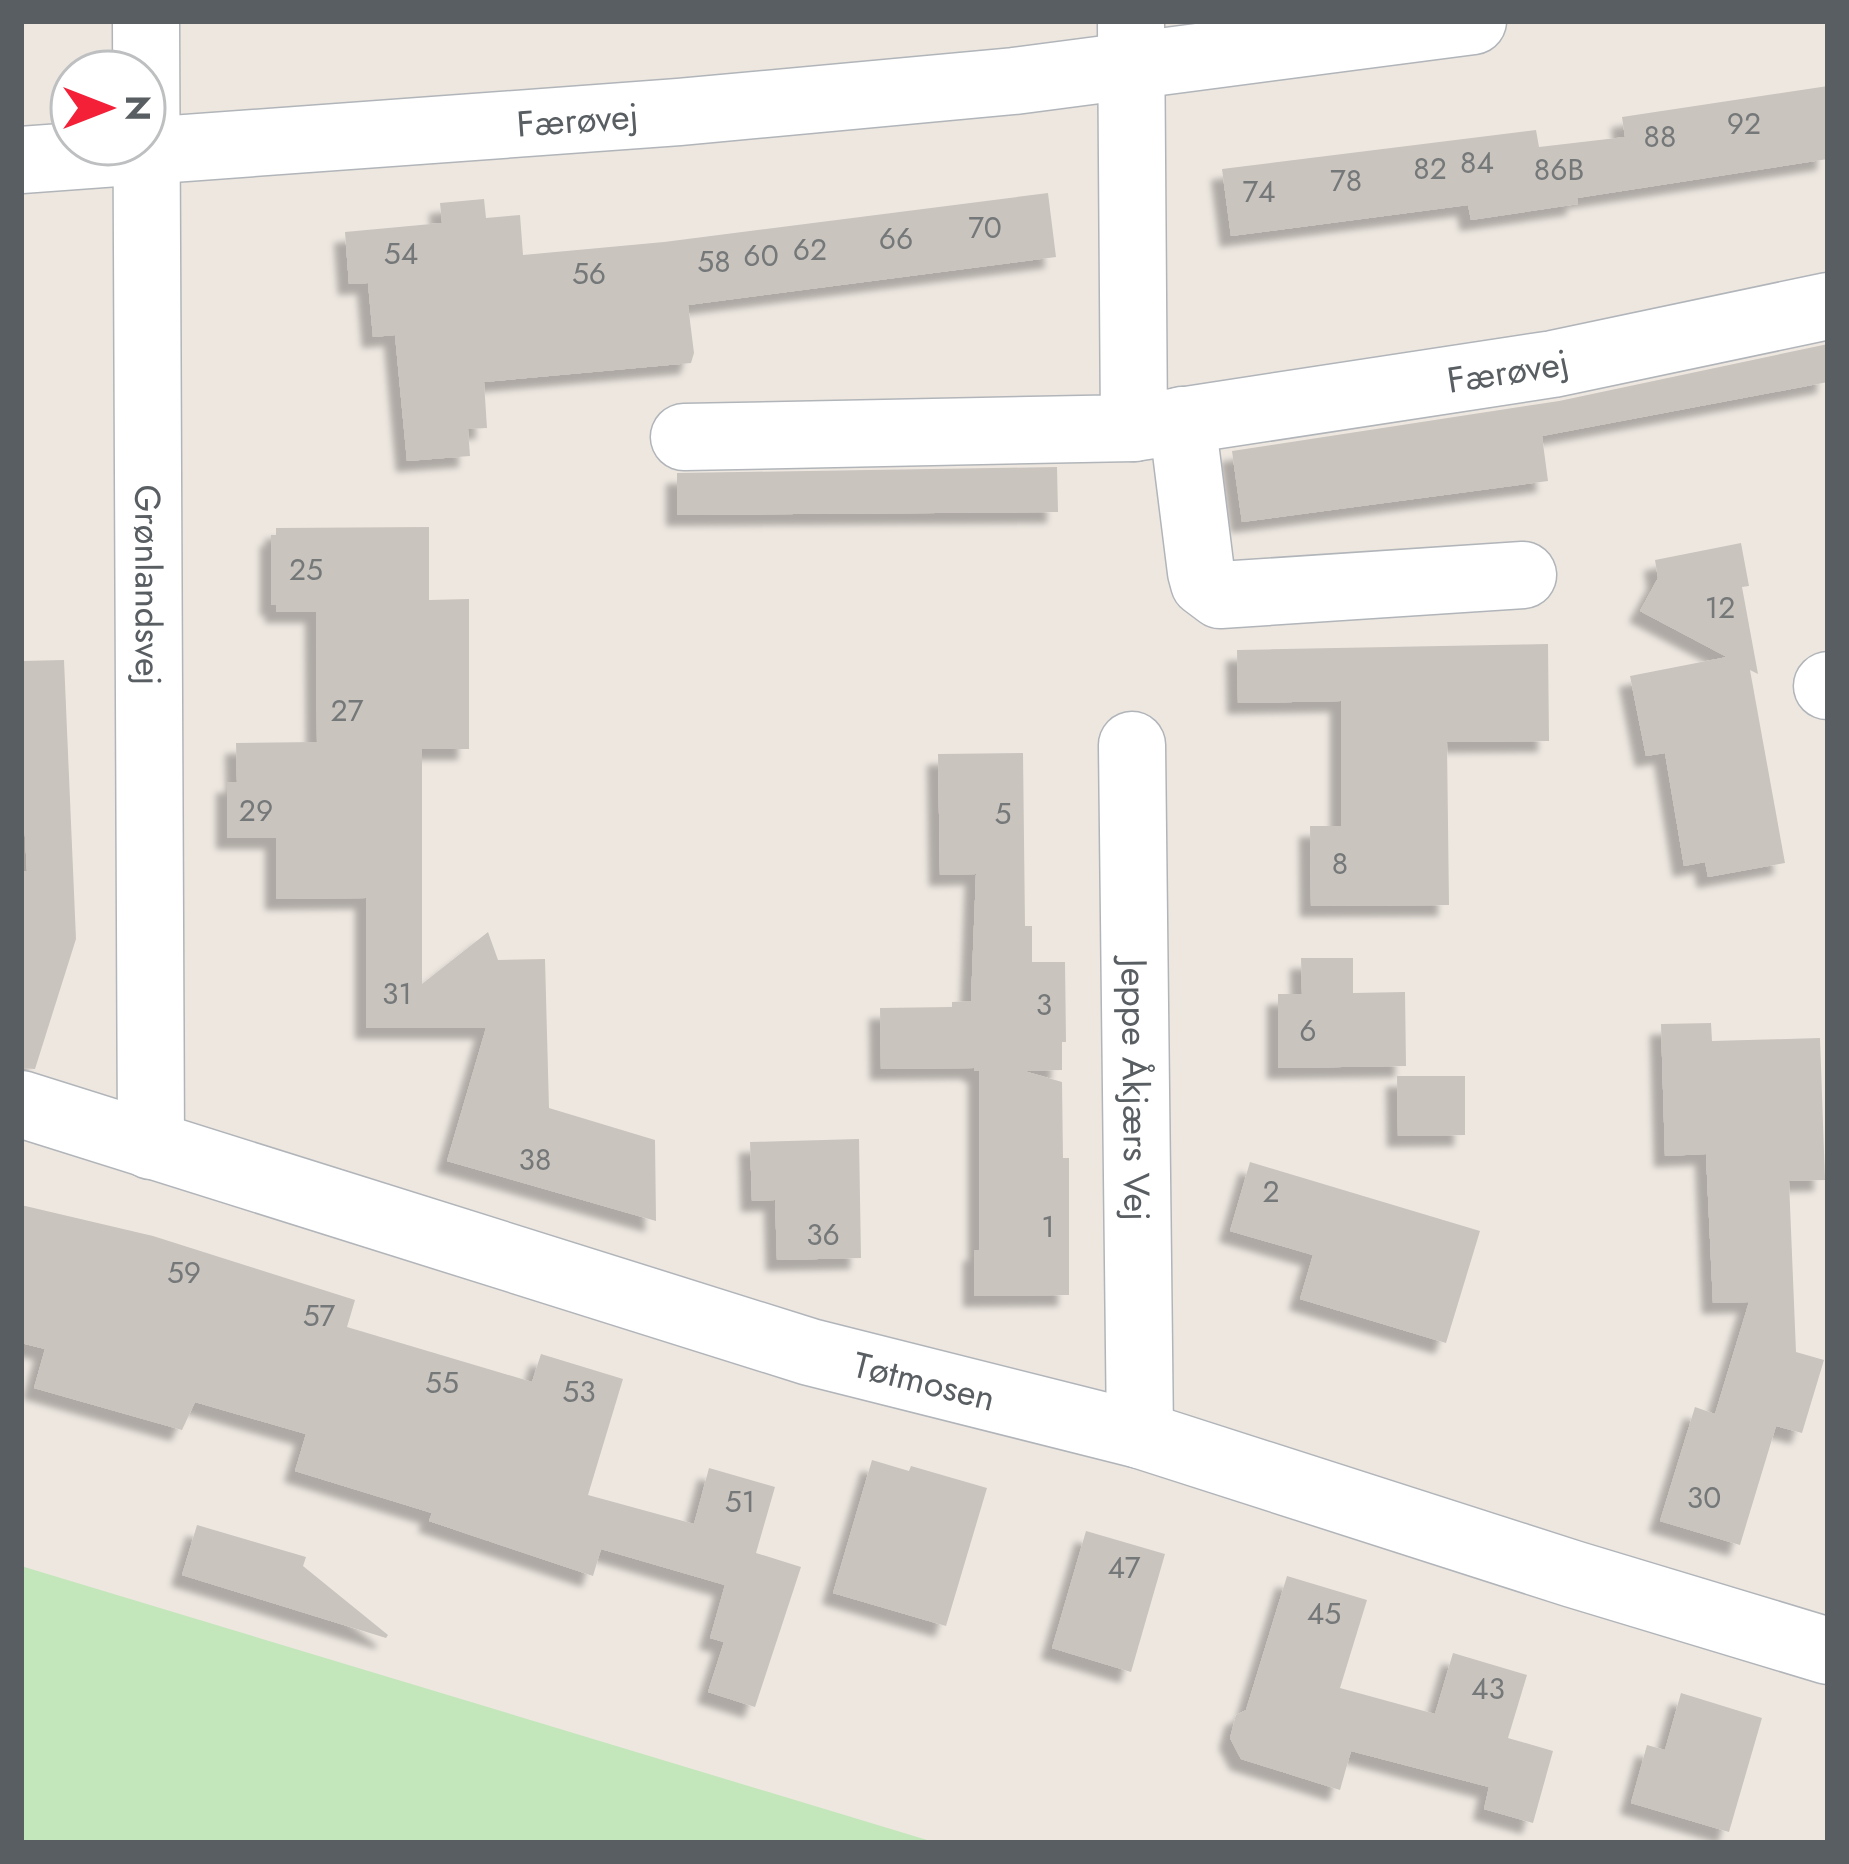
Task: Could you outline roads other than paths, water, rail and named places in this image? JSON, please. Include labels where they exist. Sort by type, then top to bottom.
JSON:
[{"type":"street","name":"Færøvej","points":[[168,149],[680,112],[1131,44],[1473,21]]},
{"type":"street","points":[[1131,44],[1158,424],[1204,583],[1220,595],[1523,575]]},
{"type":"street","name":"Grønlandsvej","points":[[147,168],[151,1146]]},
{"type":"street","name":"Færøvej","points":[[684,437],[1158,424],[1553,364],[1828,306]]},
{"type":"street","name":"Jeppe Åkjærs Vej","points":[[1132,745],[1140,1435]]},
{"type":"street","name":"Tøtmosen","points":[[21,1104],[810,1352],[1140,1435],[1828,1651]]}]
